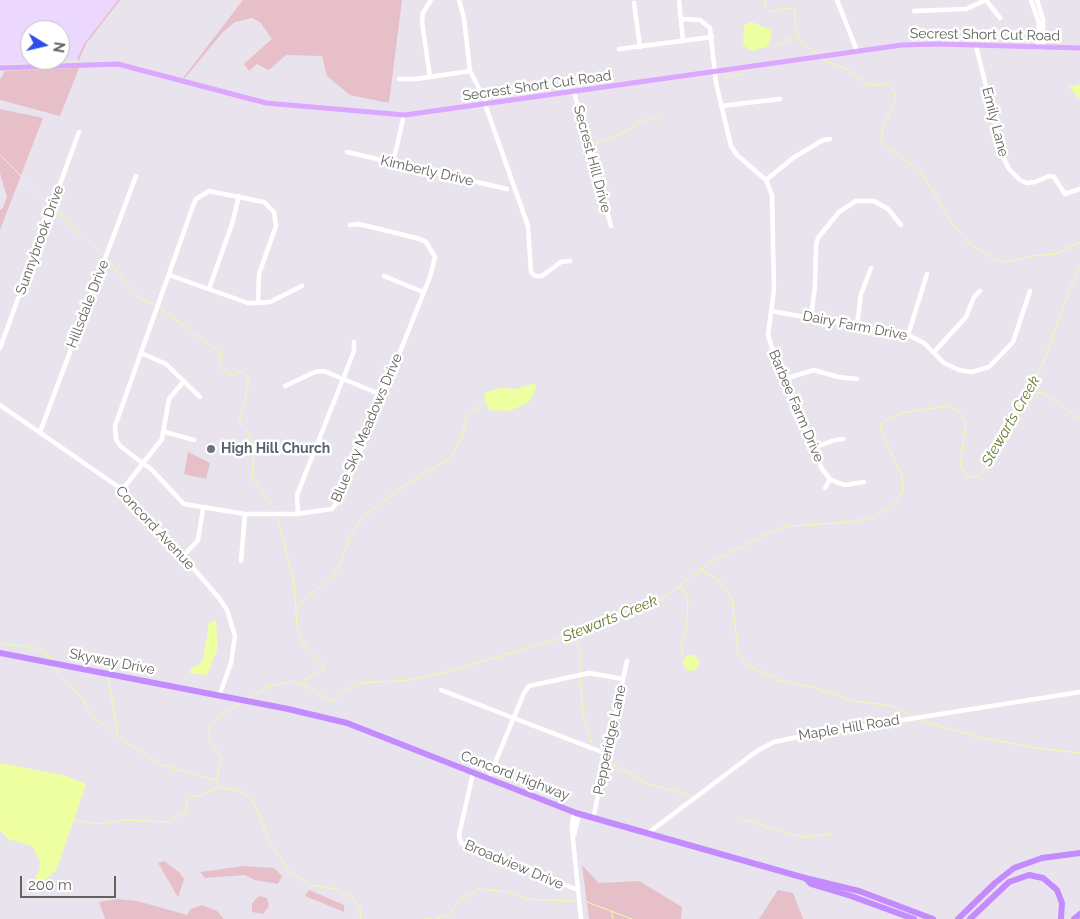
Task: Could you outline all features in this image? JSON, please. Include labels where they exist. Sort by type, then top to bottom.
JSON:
[{"type":"highway","name":"Skyway Drive","points":[[0,653],[219,696]]},
{"type":"highway","name":"Concord Highway","points":[[219,696],[346,723],[488,780],[593,819],[804,878],[813,878],[874,896],[934,919]]},
{"type":"highway","points":[[958,919],[999,879],[1014,868],[1042,858],[1080,853]]},
{"type":"highway","points":[[970,919],[1009,882],[1029,875],[1043,878],[1056,890],[1062,903],[1060,919]]},
{"type":"highway","name":"Concord Highway","points":[[804,878],[811,884],[851,896],[914,919]]},
{"type":"highway","points":[[1074,919],[1080,914]]},
{"type":"main road","name":"Secrest Short Cut Road","points":[[0,68],[118,64],[266,102],[404,115],[918,44],[1080,48]]},
{"type":"street","points":[[430,77],[422,22],[423,13],[431,0]]},
{"type":"street","points":[[458,0],[464,18],[470,71],[486,104],[528,226],[531,272],[535,276],[542,276],[561,262],[570,261]]},
{"type":"street","points":[[678,0],[683,41]]},
{"type":"street","points":[[837,0],[857,51]]},
{"type":"street","points":[[914,11],[966,9],[986,0],[1000,18]]},
{"type":"street","points":[[1031,0],[1039,22],[1041,48]]},
{"type":"street","points":[[1037,0],[1043,19],[1041,48]]},
{"type":"street","points":[[634,3],[640,46]]},
{"type":"street","points":[[681,19],[700,20],[710,28],[721,106],[734,152],[766,180],[794,157],[823,140],[830,139]]},
{"type":"street","points":[[619,50],[712,37]]},
{"type":"street","name":"Emily Lane","points":[[976,46],[1004,159],[1009,169],[1020,180],[1027,183],[1049,176],[1054,177],[1065,194],[1080,189]]},
{"type":"street","points":[[399,80],[470,71]]},
{"type":"street","name":"Secrest Hill Drive","points":[[574,92],[610,226]]},
{"type":"street","points":[[721,106],[780,99]]},
{"type":"street","points":[[393,163],[404,115]]},
{"type":"street","name":"Sunnybrook Drive","points":[[0,348],[79,132]]},
{"type":"street","name":"Kimberly Drive","points":[[346,152],[507,189]]},
{"type":"street","name":"Hillsdale Drive","points":[[40,432],[136,176]]},
{"type":"street","name":"Barbee Farm Drive","points":[[766,180],[772,195],[774,271],[769,341],[813,448],[830,479],[845,485],[864,482]]},
{"type":"street","name":"Blue Sky Meadows Drive","points":[[258,304],[259,274],[276,226],[276,219],[270,206],[264,202],[209,191],[196,199],[115,426],[115,433],[120,446],[144,463],[184,504],[203,509],[245,514],[320,512],[336,505],[434,265],[435,257],[426,242],[362,225],[350,225]]},
{"type":"street","points":[[208,289],[232,224],[239,196]]},
{"type":"street","points":[[812,317],[816,286],[816,245],[818,238],[839,212],[856,201],[874,201],[888,209],[901,224]]},
{"type":"street","points":[[857,325],[861,294],[871,268]]},
{"type":"street","points":[[908,335],[927,274]]},
{"type":"street","points":[[169,275],[248,303],[258,304],[270,302],[302,286]]},
{"type":"street","points":[[384,276],[423,292]]},
{"type":"street","points":[[934,352],[966,317],[974,297],[980,291]]},
{"type":"street","name":"Dairy Farm Drive","points":[[771,311],[908,335],[921,340],[944,363],[959,370],[972,372],[989,367],[1013,342],[1030,291]]},
{"type":"street","points":[[298,514],[298,495],[354,351],[354,342]]},
{"type":"street","points":[[141,353],[161,360],[200,396]]},
{"type":"street","points":[[784,379],[814,370],[847,379],[857,379]]},
{"type":"street","points":[[285,386],[315,372],[324,371],[382,395]]},
{"type":"street","points":[[122,490],[144,463],[165,432],[170,399],[184,381]]},
{"type":"street","name":"Concord Avenue","points":[[0,405],[122,490],[224,604],[233,626],[235,647],[219,696]]},
{"type":"street","points":[[165,432],[194,440]]},
{"type":"street","points":[[813,448],[843,439]]},
{"type":"street","points":[[825,488],[830,479]]},
{"type":"street","points":[[183,556],[198,540],[203,509]]},
{"type":"street","points":[[240,560],[245,514]]},
{"type":"street","name":"Pepperidge Lane","points":[[593,819],[627,661]]},
{"type":"street","points":[[488,780],[527,688],[537,683],[589,673],[623,679]]},
{"type":"street","points":[[441,690],[607,754]]},
{"type":"street","name":"Maple Hill Road","points":[[647,834],[752,755],[774,742],[1080,692]]},
{"type":"street","name":"Broadview Drive","points":[[473,773],[459,835],[461,843],[578,890]]},
{"type":"street","points":[[576,813],[573,817],[581,919]]},
{"type":"shaded area","points":[[0,0],[118,0],[84,44],[77,59],[70,59],[70,20],[20,20],[20,63],[0,64]]},
{"type":"shaded area","points":[[118,0],[120,0],[86,44],[79,60],[77,59],[84,44]]},
{"type":"shaded area","points":[[243,0],[402,0],[389,103],[350,95],[327,76],[322,56],[286,55],[269,70],[257,64],[249,71],[244,64],[272,39],[260,22],[252,18],[235,22],[222,33],[185,78],[183,78]]},
{"type":"shaded area","points":[[751,22],[772,30],[769,46],[752,51],[743,45],[744,25]]},
{"type":"shaded area","points":[[70,68],[79,68],[60,116],[0,100],[0,80],[5,71],[70,70]]},
{"type":"shaded area","points":[[1080,84],[1080,99],[1069,87]]},
{"type":"shaded area","points":[[0,109],[43,118],[0,230],[0,210],[3,208],[7,197],[0,173]]},
{"type":"shaded area","points":[[532,384],[536,385],[535,391],[528,403],[509,411],[489,410],[484,397],[486,392],[502,388],[516,389]]},
{"type":"shaded area","points":[[188,452],[210,463],[206,479],[184,474]]},
{"type":"shaded area","points":[[216,620],[218,647],[208,673],[205,675],[189,673],[193,666],[197,666],[203,661],[209,622]]},
{"type":"shaded area","points":[[691,655],[697,657],[699,663],[697,669],[691,671],[685,669],[683,663],[685,657]]},
{"type":"shaded area","points":[[0,763],[63,775],[86,784],[57,869],[36,888],[32,883],[39,871],[40,862],[32,846],[8,839],[0,830]]},
{"type":"shaded area","points":[[164,861],[180,873],[184,879],[178,897],[158,863]]},
{"type":"shaded area","points":[[582,865],[599,883],[639,881],[682,907],[681,919],[589,919]]},
{"type":"shaded area","points":[[244,866],[274,868],[282,876],[278,884],[255,880],[245,875],[205,878],[200,872]]},
{"type":"shaded area","points":[[309,890],[344,905],[344,912],[305,896]]},
{"type":"shaded area","points":[[778,890],[793,893],[803,919],[759,919]]},
{"type":"shaded area","points":[[259,896],[267,898],[269,906],[263,914],[252,912],[252,903]]},
{"type":"shaded area","points":[[117,899],[137,901],[187,915],[191,909],[202,905],[217,911],[224,919],[105,919],[99,902]]},
{"type":"waterway","points":[[765,0],[765,6],[771,12],[785,8],[795,10],[795,22],[800,41],[817,54]]},
{"type":"waterway","points":[[774,46],[797,36]]},
{"type":"waterway","points":[[818,58],[847,69],[867,85],[886,84],[893,90],[896,98],[884,126],[881,138],[883,144],[922,173],[953,225],[970,244],[994,259],[1007,262],[1032,256],[1056,254],[1080,242]]},
{"type":"waterway","points":[[723,78],[742,74]]},
{"type":"waterway","points":[[595,144],[627,131],[639,122],[659,116]]},
{"type":"waterway","points":[[0,155],[50,205]]},
{"type":"waterway","points":[[54,208],[103,256]]},
{"type":"waterway","points":[[108,260],[139,298],[156,305]]},
{"type":"waterway","name":"Stewarts Creek","points":[[247,699],[268,687],[292,681],[316,691],[331,702],[344,690],[361,683],[411,680],[450,671],[558,639],[641,609],[662,599],[711,562],[775,530],[788,526],[852,522],[873,517],[892,506],[903,492],[902,476],[880,429],[882,422],[901,413],[946,406],[959,411],[966,422],[960,466],[967,477],[978,477],[991,461],[1005,429],[1042,366],[1070,288],[1080,267]]},
{"type":"waterway","points":[[160,308],[221,353],[219,366],[232,375],[241,371],[246,374],[249,383],[239,422],[248,431],[254,448],[252,477],[274,508]]},
{"type":"waterway","points":[[1024,399],[1032,394],[1043,392],[1080,419]]},
{"type":"waterway","points":[[295,607],[332,577],[341,561],[351,534],[364,516],[404,486],[451,458],[461,439],[467,416],[485,402]]},
{"type":"waterway","points":[[278,519],[294,582],[297,627],[304,644],[325,668],[300,683]]},
{"type":"waterway","points":[[700,569],[718,580],[732,598],[738,653],[745,664],[779,680],[812,687],[854,701],[892,706],[913,717]]},
{"type":"waterway","points":[[678,588],[684,590],[688,598],[687,624],[681,647],[684,657]]},
{"type":"waterway","points":[[572,635],[580,649],[580,671]]},
{"type":"waterway","points":[[0,643],[31,647],[43,651],[51,659]]},
{"type":"waterway","points":[[109,672],[112,655]]},
{"type":"waterway","points":[[54,665],[59,676],[82,698],[92,716],[126,742],[162,765],[215,780]]},
{"type":"waterway","points":[[108,676],[118,736]]},
{"type":"waterway","points":[[580,677],[583,715],[592,743]]},
{"type":"waterway","name":"Stewarts Creek","points":[[216,781],[222,758],[210,740],[209,728],[218,718],[241,702]]},
{"type":"waterway","points":[[920,720],[977,737],[1036,748],[1080,753]]},
{"type":"waterway","points":[[612,764],[649,784],[691,796]]},
{"type":"waterway","name":"Stewarts Creek","points":[[216,781],[219,787],[242,792],[250,798],[258,811],[267,837],[289,871],[310,885],[336,889],[353,898],[361,910],[360,919]]},
{"type":"waterway","points":[[74,820],[96,824],[126,820],[168,822],[187,811],[187,801],[190,797],[203,795],[219,787]]},
{"type":"waterway","points":[[741,819],[793,835],[807,837],[831,834]]},
{"type":"waterway","points":[[437,919],[448,915],[459,901],[479,889],[509,892],[526,899],[574,901]]},
{"type":"waterway","points":[[587,902],[632,919]]},
{"type":"waterway","points":[[611,911],[613,919]]},
{"type":"waterway","points":[[423,919],[432,919]]},
{"type":"place","name":"High Hill Church","points":[[211,449]]}]
